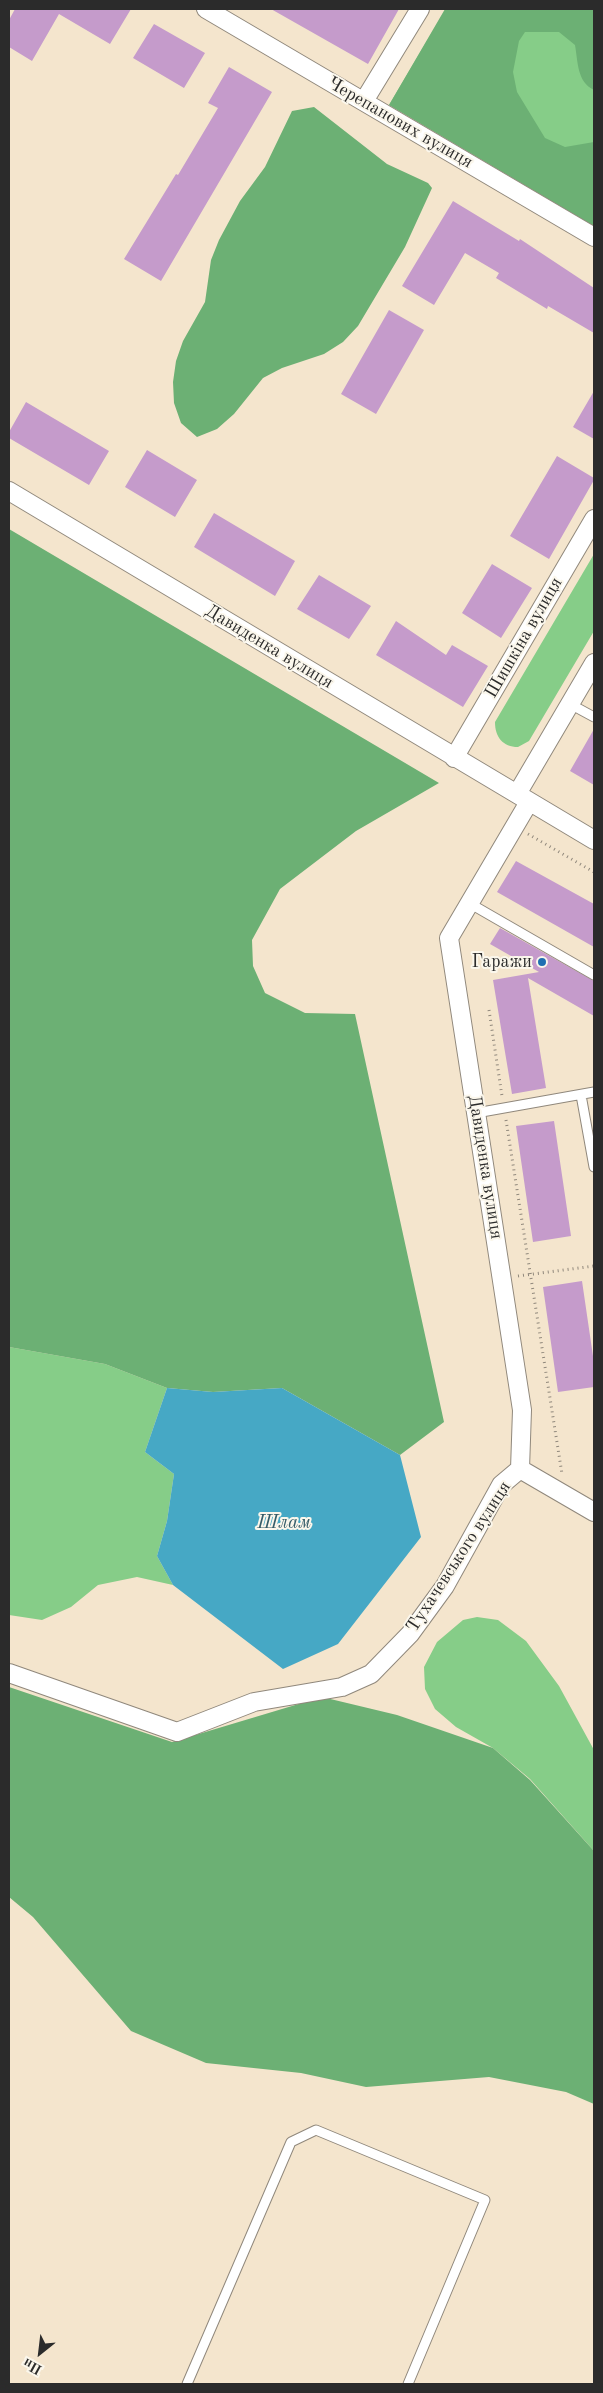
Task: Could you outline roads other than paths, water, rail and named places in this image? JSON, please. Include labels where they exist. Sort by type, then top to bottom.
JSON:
[{"type":"street","name":"Черепанових вулиця","points":[[206,9],[594,237]]},
{"type":"street","points":[[364,101],[420,9]]},
{"type":"street","name":"Давиденка вулиця","points":[[9,491],[594,840]]},
{"type":"street","name":"Шишкiна вулиця","points":[[454,758],[594,519]]},
{"type":"street","points":[[523,798],[570,704],[594,663]]},
{"type":"street","name":"Давиденка вулиця","points":[[520,1469],[522,1410],[449,938],[515,826],[523,798]]},
{"type":"street","points":[[520,1469],[594,1512]]},
{"type":"street","name":"Тухачевського вулиця","points":[[9,1673],[177,1732],[254,1702],[342,1687],[371,1674],[410,1634],[444,1586],[501,1485],[520,1469]]},
{"type":"lane","points":[[570,704],[594,718]]},
{"type":"lane","points":[[469,903],[594,975]]},
{"type":"lane","points":[[476,1112],[594,1092]]},
{"type":"lane","points":[[581,1095],[592,1166],[594,1167]]},
{"type":"lane","points":[[187,2384],[291,2142],[316,2130],[484,2200],[408,2384]]},
{"type":"water","name":"Шлам","points":[[167,1388],[213,1392],[282,1388],[400,1455],[421,1537],[338,1644],[283,1669],[173,1585],[157,1556],[167,1521],[174,1474],[145,1452]]},
{"type":"place","name":"Гаражи","points":[[542,962]]}]
